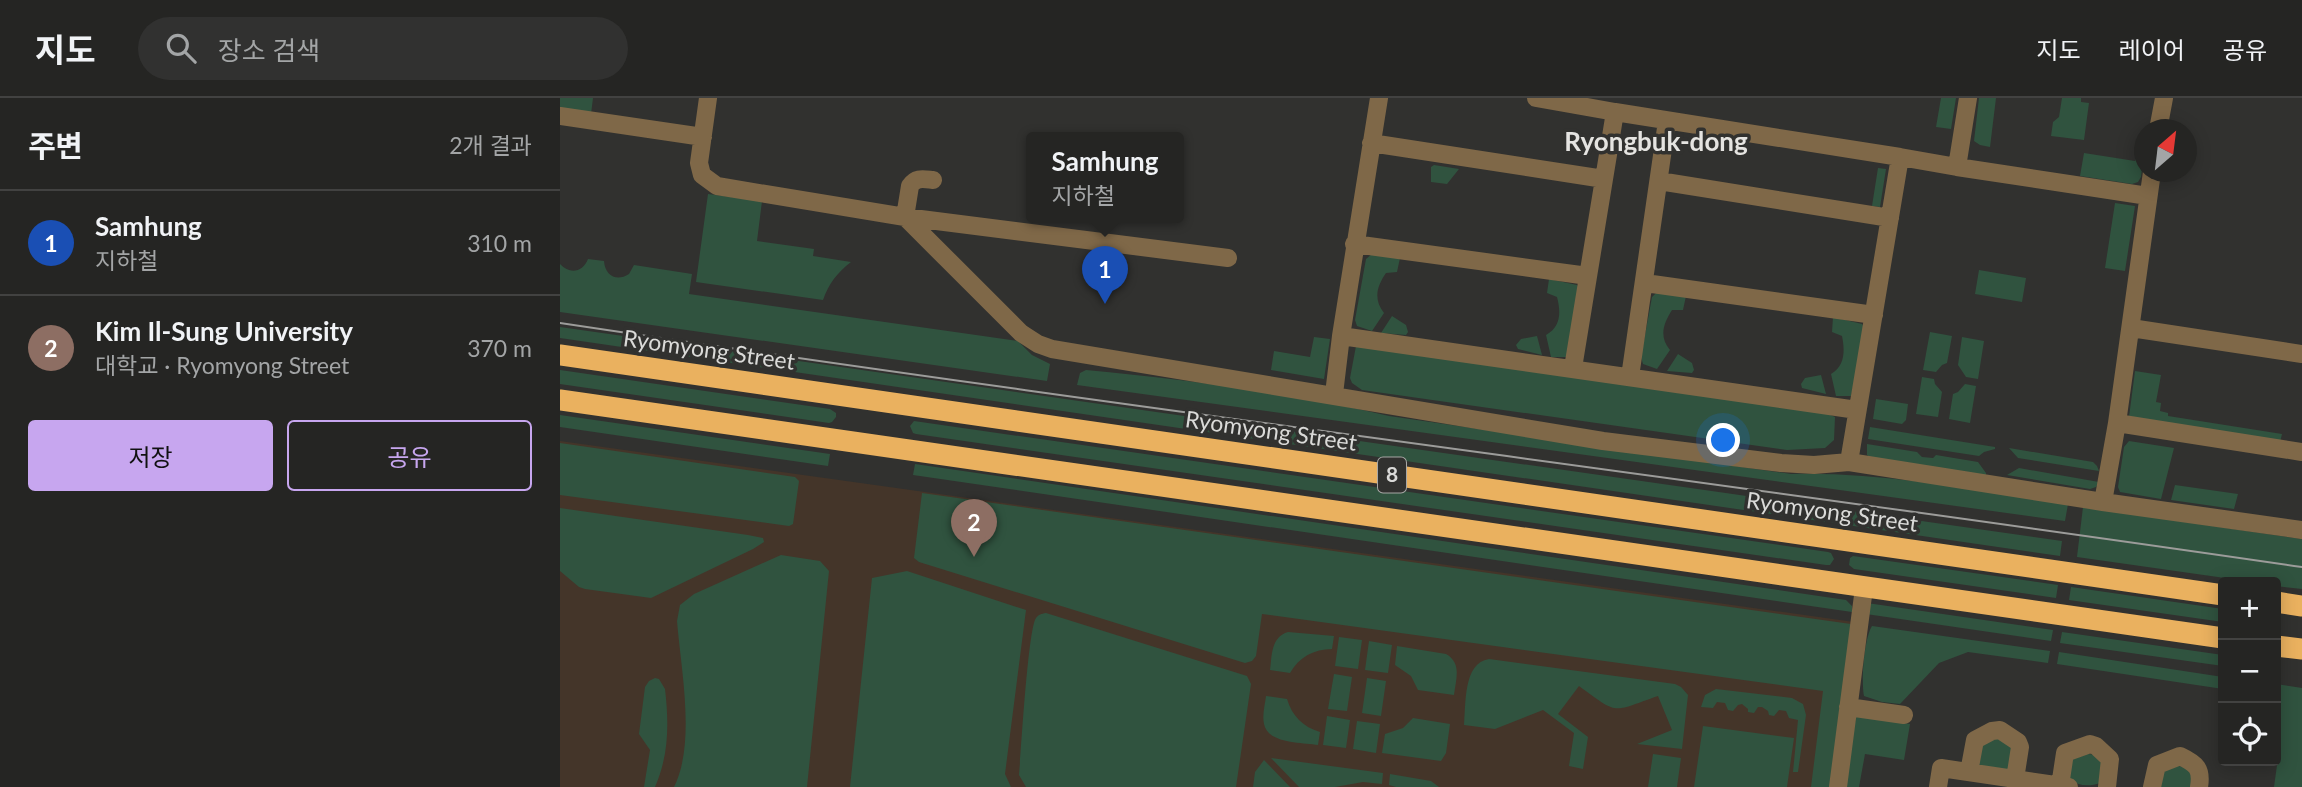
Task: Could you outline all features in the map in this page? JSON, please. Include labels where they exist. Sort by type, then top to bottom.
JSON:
[{"type":"highway","name":"Ryomyong Street","points":[[560,355],[2218,594]]},
{"type":"highway","name":"8","points":[[560,400],[2218,637]]},
{"type":"highway","points":[[2281,603],[2302,606]]},
{"type":"highway","points":[[2281,647],[2302,649]]},
{"type":"street","points":[[708,98],[699,163],[702,175],[717,186],[905,217],[1228,258]]},
{"type":"street","points":[[1334,394],[1354,244],[1379,98]]},
{"type":"street","points":[[1536,98],[2148,196]]},
{"type":"street","points":[[1957,167],[1968,98]]},
{"type":"street","points":[[2160,119],[2164,98]]},
{"type":"street","points":[[1573,368],[1615,112]]},
{"type":"street","points":[[560,116],[703,137]]},
{"type":"street","points":[[1630,377],[1667,121]]},
{"type":"street","points":[[1371,143],[1604,179]]},
{"type":"street","points":[[1849,462],[1900,157]]},
{"type":"street","points":[[905,217],[913,182],[918,179],[933,180]]},
{"type":"street","points":[[1659,181],[1890,218]]},
{"type":"street","points":[[2104,502],[2150,182]]},
{"type":"street","points":[[905,217],[1021,333],[1052,349],[1644,446],[1781,463],[1814,465],[1849,462],[2302,530]]},
{"type":"street","points":[[1354,244],[1588,276]]},
{"type":"street","points":[[1645,283],[1874,315]]},
{"type":"street","points":[[2131,328],[2302,354]]},
{"type":"street","points":[[1341,336],[1857,410]]},
{"type":"street","points":[[2117,423],[2302,452]]},
{"type":"street","points":[[1838,787],[1864,588]]},
{"type":"street","points":[[1848,708],[1904,715]]},
{"type":"street","points":[[1969,772],[1975,740],[1985,733],[2000,730],[2021,747],[2015,779]]},
{"type":"street","points":[[1938,787],[1941,768],[2064,786],[2065,753],[2090,744],[2110,759],[2107,787]]},
{"type":"street","points":[[2151,787],[2157,765],[2180,756],[2200,770],[2202,774],[2199,787]]},
{"type":"shaded area","points":[[560,441],[1854,622],[1832,787],[560,787]]},
{"type":"green space","points":[[560,98],[593,98],[591,114],[560,109]]},
{"type":"green space","points":[[1941,98],[1956,98],[1951,129],[1936,127]]},
{"type":"green space","points":[[1979,98],[1996,98],[1990,147],[1974,141]]},
{"type":"green space","points":[[2062,98],[2081,98],[2081,102],[2089,103],[2084,140],[2051,136],[2053,122],[2059,117]]},
{"type":"green space","points":[[2084,153],[2134,161],[2134,182],[2138,182],[2132,184],[2080,176]]},
{"type":"green space","points":[[1434,165],[1459,169],[1447,184],[1431,182],[1431,167]]},
{"type":"green space","points":[[1878,168],[1886,169],[1880,207],[1872,206]]},
{"type":"green space","points":[[708,194],[762,201],[757,241],[814,249],[813,256],[851,262],[834,279],[823,300],[696,282]]},
{"type":"green space","points":[[2115,203],[2135,206],[2125,271],[2105,268]]},
{"type":"green space","points":[[1372,254],[1400,258],[1397,272],[1386,273],[1380,283],[1377,298],[1384,313],[1372,331],[1357,326],[1355,320],[1366,259]]},
{"type":"green space","points":[[588,259],[604,261],[609,274],[616,277],[629,274],[634,265],[692,274],[689,294],[1018,341],[1032,355],[1050,364],[1047,381],[560,312],[560,264],[568,270],[576,271],[583,267]]},
{"type":"green space","points":[[1979,270],[2026,278],[2022,302],[1975,294]]},
{"type":"green space","points":[[1549,279],[1577,285],[1581,291],[1567,357],[1551,357],[1546,335],[1555,328],[1559,308],[1557,297],[1547,293]]},
{"type":"green space","points":[[1657,292],[1686,296],[1683,310],[1672,310],[1666,320],[1663,335],[1670,350],[1657,369],[1643,364],[1641,357],[1652,297]]},
{"type":"green space","points":[[1392,316],[1406,325],[1406,335],[1381,333]]},
{"type":"green space","points":[[1833,317],[1862,324],[1866,330],[1851,396],[1836,396],[1831,374],[1839,367],[1844,347],[1842,336],[1832,332]]},
{"type":"green space","points":[[560,327],[2062,541],[2060,556],[560,338]]},
{"type":"green space","points":[[1930,332],[1952,336],[1947,363],[1936,372],[1923,370]]},
{"type":"green space","points":[[1537,336],[1542,355],[1518,349],[1516,345],[1521,339]]},
{"type":"green space","points":[[1314,337],[1330,339],[1324,379],[1271,370],[1274,351],[1310,357]]},
{"type":"green space","points":[[1962,337],[1984,341],[1978,379],[1966,377],[1958,365]]},
{"type":"green space","points":[[1356,346],[1826,413],[1835,417],[1834,440],[1825,448],[1787,450],[1362,390],[1352,383],[1350,378]]},
{"type":"green space","points":[[1678,354],[1692,363],[1692,373],[1667,371]]},
{"type":"green space","points":[[560,370],[830,409],[836,413],[836,417],[829,423],[560,384]]},
{"type":"green space","points":[[1086,370],[1238,388],[1389,416],[1791,474],[1895,479],[2068,504],[2065,521],[1077,385],[1080,373]]},
{"type":"green space","points":[[2135,371],[2161,375],[2156,402],[2161,403],[2160,411],[2168,413],[2168,416],[2282,434],[2280,442],[2129,417]]},
{"type":"green space","points":[[1821,375],[1826,394],[1802,388],[1801,384],[1805,378]]},
{"type":"green space","points":[[1922,377],[1934,379],[1942,392],[1938,417],[1916,414]]},
{"type":"green space","points":[[1965,384],[1976,386],[1970,423],[1949,419],[1953,394]]},
{"type":"green space","points":[[1876,399],[1908,404],[1906,420],[1902,424],[1873,419]]},
{"type":"green space","points":[[560,415],[830,454],[828,466],[560,427]]},
{"type":"green space","points":[[914,421],[1828,552],[1834,559],[1830,565],[1826,565],[916,434],[910,426]]},
{"type":"green space","points":[[1870,427],[1995,449],[1979,456],[1868,439]]},
{"type":"green space","points":[[2129,441],[2174,448],[2161,499],[2120,492],[2118,487],[2124,447]]},
{"type":"green space","points":[[560,443],[795,477],[799,481],[793,524],[789,526],[560,495]]},
{"type":"green space","points":[[1867,444],[1917,452],[1922,457],[1933,458],[1936,455],[1978,462],[1986,476],[1870,457],[1867,455]]},
{"type":"green space","points":[[2009,448],[2093,462],[2099,471],[2018,458]]},
{"type":"green space","points":[[915,464],[1846,600],[1852,606],[1852,612],[913,475]]},
{"type":"green space","points":[[2019,468],[2099,482],[2096,487],[2090,489],[2007,475]]},
{"type":"green space","points":[[2175,485],[2238,494],[2234,509],[2171,500]]},
{"type":"green space","points":[[922,493],[1851,624],[1830,787],[1811,787],[1823,691],[1262,614],[1256,656],[1245,663],[919,562],[914,558]]},
{"type":"green space","points":[[2083,507],[2302,539],[2302,589],[2281,587],[2281,577],[2218,577],[2077,557]]},
{"type":"green space","points":[[560,508],[748,535],[763,538],[764,542],[651,598],[585,589],[560,571]]},
{"type":"green space","points":[[781,555],[820,561],[829,571],[807,787],[674,787],[681,769],[686,728],[677,621],[680,605],[694,594]]},
{"type":"green space","points":[[1853,556],[2058,585],[2056,598],[1854,569],[1849,565]]},
{"type":"green space","points":[[907,571],[1026,610],[1005,774],[1011,787],[850,787],[872,578]]},
{"type":"green space","points":[[2071,587],[2218,608],[2218,621],[2069,600]]},
{"type":"green space","points":[[1867,603],[2053,630],[2051,641],[1866,614]]},
{"type":"green space","points":[[1046,613],[1247,676],[1251,684],[1236,787],[1026,787],[1019,775],[1028,667],[1036,618]]},
{"type":"green space","points":[[1872,626],[2050,651],[2048,663],[1968,652],[1939,663],[1900,704],[1882,702],[1864,696],[1864,660]]},
{"type":"green space","points":[[1288,632],[1334,636],[1332,649],[1319,650],[1308,655],[1298,662],[1290,673],[1270,670],[1275,642]]},
{"type":"green space","points":[[2062,632],[2218,654],[2218,665],[2060,643]]},
{"type":"green space","points":[[1339,637],[1362,640],[1358,669],[1335,666]]},
{"type":"green space","points":[[1369,641],[1392,645],[1388,673],[1365,670]]},
{"type":"green space","points":[[1397,646],[1446,654],[1451,658],[1457,672],[1454,695],[1418,690],[1411,676],[1395,665]]},
{"type":"green space","points":[[2059,652],[2218,676],[2218,688],[2057,664]]},
{"type":"green space","points":[[1489,659],[1675,684],[1688,695],[1682,749],[1637,744],[1672,730],[1658,696],[1616,708],[1610,707],[1579,686],[1558,714],[1588,737],[1583,769],[1569,766],[1574,733],[1543,710],[1495,729],[1464,725],[1470,676],[1474,668]]},
{"type":"green space","points":[[1334,674],[1352,677],[1347,711],[1328,709]]},
{"type":"green space","points":[[655,678],[659,679],[665,689],[667,739],[655,787],[644,787],[650,750],[639,734],[645,687]]},
{"type":"green space","points":[[1367,678],[1386,681],[1381,716],[1362,713]]},
{"type":"green space","points":[[2281,685],[2302,688],[2302,787],[2274,787],[2277,766],[2281,766]]},
{"type":"green space","points":[[1716,689],[1792,698],[1803,704],[1806,715],[1798,772],[1793,772],[1798,720],[1789,718],[1786,711],[1779,710],[1774,716],[1769,715],[1762,707],[1758,707],[1754,713],[1748,712],[1742,704],[1733,711],[1728,710],[1725,703],[1717,702],[1713,708],[1701,707],[1705,695]]},
{"type":"green space","points":[[1266,696],[1287,699],[1299,720],[1320,732],[1318,745],[1286,741],[1267,731],[1263,721]]},
{"type":"green space","points":[[1327,716],[1350,720],[1346,748],[1323,745]]},
{"type":"green space","points":[[1856,716],[1910,724],[1904,760],[1865,754],[1859,787],[1845,787]]},
{"type":"green space","points":[[1413,718],[1450,724],[1446,753],[1441,761],[1382,753],[1385,734],[1403,728]]},
{"type":"green space","points":[[1357,721],[1380,724],[1376,753],[1353,749]]},
{"type":"green space","points":[[1703,726],[1794,738],[1787,787],[1694,787]]},
{"type":"green space","points":[[1991,738],[2005,740],[2013,746],[2010,768],[1994,770],[1978,764],[1978,746]]},
{"type":"green space","points":[[2081,753],[2096,755],[2103,761],[2100,783],[2084,785],[2069,779],[2068,761]]},
{"type":"green space","points":[[1653,754],[1681,758],[1677,787],[1648,787]]},
{"type":"green space","points":[[1271,758],[1383,773],[1382,784],[1363,782],[1335,787],[1299,787]]},
{"type":"green space","points":[[1264,760],[1290,787],[1253,787],[1255,772]]},
{"type":"green space","points":[[2171,765],[2186,767],[2194,773],[2195,787],[2157,787],[2159,773]]},
{"type":"green space","points":[[1390,774],[1431,781],[1439,787],[1396,787],[1389,785]]},
{"type":"tram line","points":[[560,323],[2302,567]]},
{"type":"place","name":"Samhung","points":[[1105,304]]},
{"type":"place","name":"Kim Il-Sung University","points":[[974,557]]},
{"type":"district","name":"Ryongbuk-dong","points":[[1656,142]]}]
